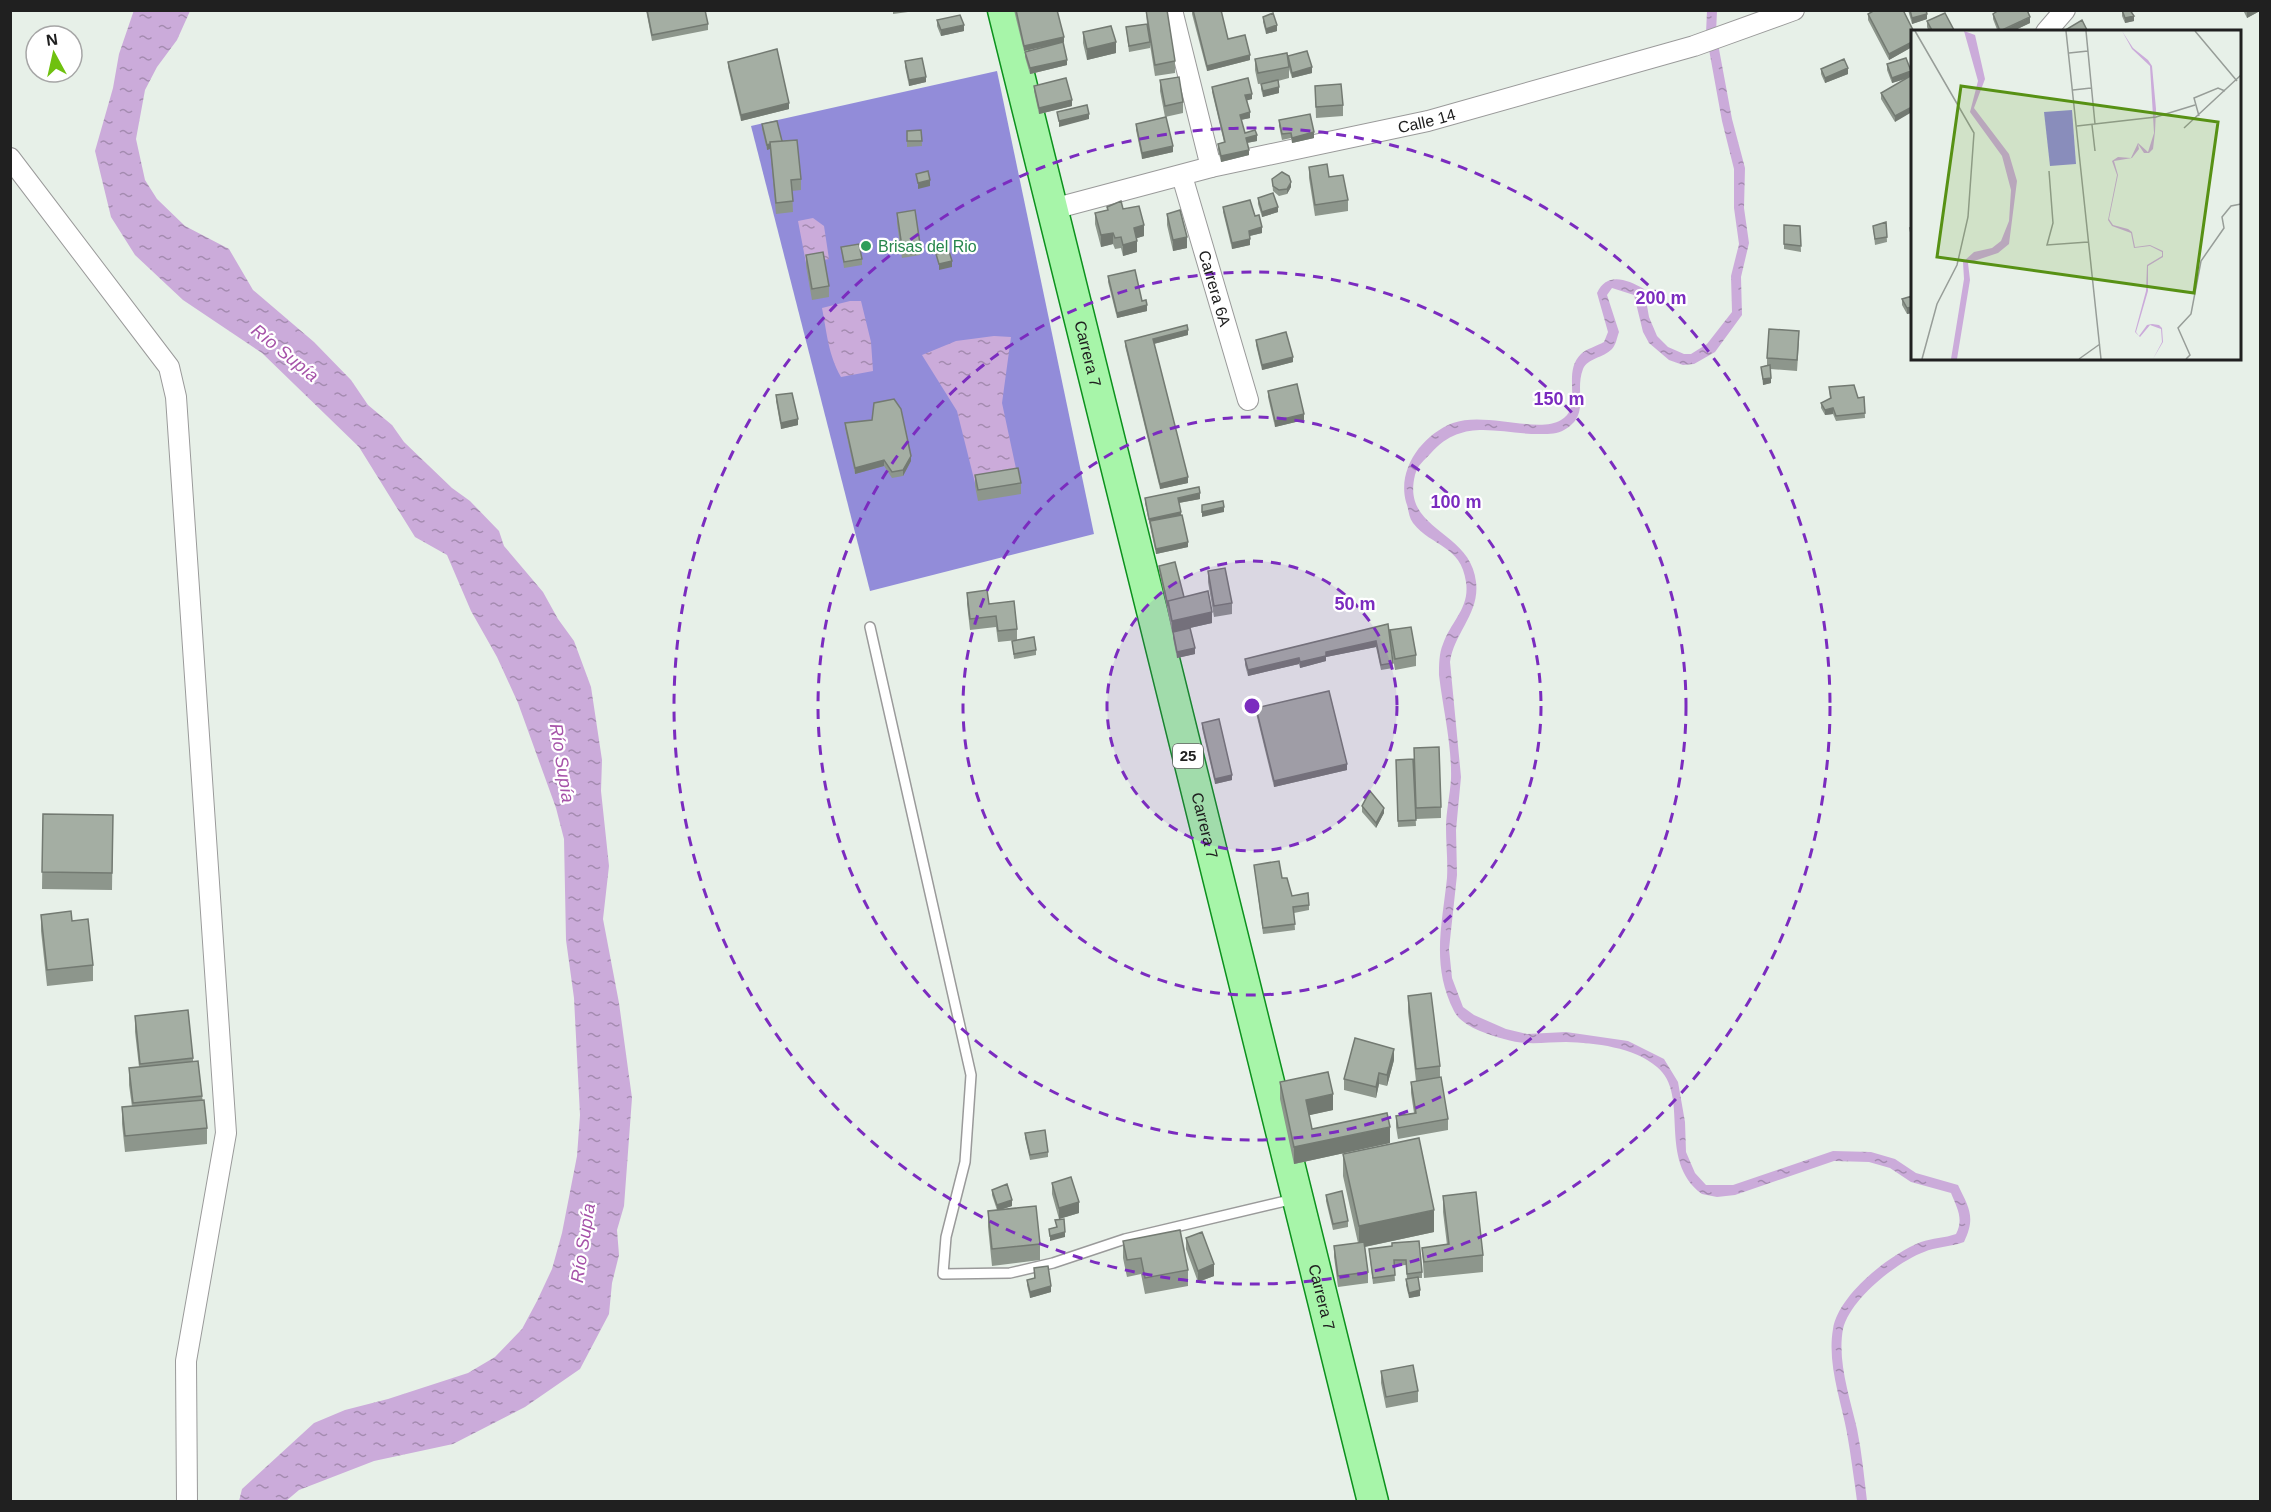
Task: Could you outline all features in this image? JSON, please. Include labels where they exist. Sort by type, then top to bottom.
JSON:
[{"type":"main road","name":"Carrera 7","points":[[1003,10],[1373,1502]]},
{"type":"street","points":[[1172,10],[1211,167]]},
{"type":"street","name":"Calle 14","points":[[1053,209],[1182,177],[1211,167],[1428,121],[1694,46],[1794,10]]},
{"type":"street","points":[[2048,30],[2065,10]]},
{"type":"street","points":[[10,158],[169,367],[176,397],[226,1133],[186,1361],[187,1502]]},
{"type":"street","name":"Carrera 6A","points":[[1182,177],[1248,400]]},
{"type":"lane","points":[[870,627],[970,1075],[965,1162],[946,1237],[943,1274],[1010,1273],[1053,1263],[1125,1239],[1297,1198]]},
{"type":"shaded area","points":[[997,71],[1094,534],[870,591],[751,126]]},
{"type":"water","name":"Río Supía","points":[[134,10],[190,11],[177,40],[157,67],[145,90],[136,139],[145,180],[157,199],[185,226],[229,249],[253,290],[314,342],[351,380],[368,405],[392,425],[404,442],[452,488],[470,501],[499,531],[504,546],[543,592],[574,641],[591,687],[602,760],[601,791],[609,866],[603,919],[619,1003],[632,1098],[624,1206],[617,1230],[619,1255],[612,1283],[609,1314],[580,1369],[525,1407],[453,1444],[374,1461],[299,1490],[286,1501],[239,1501],[242,1489],[314,1423],[345,1410],[388,1399],[468,1373],[495,1357],[522,1329],[552,1269],[562,1233],[577,1156],[580,1115],[574,998],[566,940],[564,839],[556,808],[518,703],[497,657],[471,611],[447,555],[415,537],[359,447],[262,353],[183,300],[135,255],[111,217],[95,151],[113,88],[119,54]]},
{"type":"water","points":[[1707,11],[1717,11],[1716,33],[1732,119],[1745,168],[1744,208],[1749,243],[1741,277],[1742,315],[1715,352],[1694,364],[1683,365],[1669,360],[1649,343],[1643,332],[1634,295],[1612,288],[1607,295],[1619,332],[1612,349],[1585,365],[1580,386],[1580,410],[1572,424],[1562,431],[1550,434],[1483,430],[1456,435],[1431,453],[1416,471],[1413,494],[1418,508],[1427,520],[1462,551],[1471,565],[1476,582],[1474,604],[1456,642],[1450,662],[1461,777],[1456,830],[1457,875],[1449,949],[1452,978],[1463,1007],[1474,1015],[1506,1029],[1527,1034],[1566,1032],[1628,1041],[1664,1059],[1678,1082],[1685,1122],[1686,1152],[1695,1173],[1706,1185],[1733,1185],[1833,1151],[1871,1152],[1895,1159],[1916,1173],[1958,1185],[1970,1213],[1970,1226],[1964,1242],[1924,1252],[1888,1273],[1855,1306],[1847,1317],[1843,1329],[1843,1367],[1859,1438],[1867,1501],[1857,1501],[1847,1433],[1833,1369],[1833,1329],[1844,1303],[1867,1277],[1881,1266],[1921,1242],[1956,1234],[1960,1218],[1951,1193],[1911,1182],[1890,1168],[1869,1162],[1834,1161],[1735,1195],[1717,1197],[1702,1194],[1688,1180],[1680,1164],[1672,1094],[1667,1079],[1657,1067],[1648,1060],[1614,1047],[1566,1042],[1512,1041],[1476,1029],[1463,1021],[1454,1011],[1442,978],[1440,961],[1447,878],[1446,822],[1451,779],[1439,663],[1446,636],[1463,607],[1466,582],[1463,570],[1452,553],[1421,531],[1411,520],[1404,490],[1405,477],[1422,445],[1442,428],[1453,423],[1480,419],[1539,425],[1551,424],[1568,414],[1571,407],[1575,362],[1583,352],[1604,342],[1608,332],[1597,293],[1606,282],[1624,280],[1644,289],[1649,317],[1657,336],[1668,347],[1684,354],[1691,354],[1707,344],[1732,312],[1731,276],[1739,244],[1734,208],[1734,169],[1722,121],[1706,33]]},
{"type":"water","points":[[813,218],[824,226],[829,259],[806,263],[798,221]]},
{"type":"water","points":[[850,301],[861,301],[871,342],[873,371],[841,377],[831,352],[822,308]]},
{"type":"water","points":[[994,336],[1011,337],[1002,403],[1018,478],[975,483],[957,411],[922,355],[956,341]]},
{"type":"building","points":[[647,10],[705,10],[708,24],[652,35]]},
{"type":"building","points":[[1016,10],[1057,10],[1064,37],[1024,46]]},
{"type":"building","points":[[1146,10],[1167,10],[1175,61],[1155,65]]},
{"type":"building","points":[[1193,10],[1221,10],[1228,39],[1245,35],[1250,55],[1207,66]]},
{"type":"building","points":[[1875,10],[1903,10],[1913,30],[1911,30],[1911,43],[1889,54],[1868,14]]},
{"type":"building","points":[[1910,10],[1926,10],[1927,14],[1912,18]]},
{"type":"building","points":[[1999,10],[2027,10],[2030,17],[2000,30],[1993,14]]},
{"type":"building","points":[[2122,10],[2130,10],[2134,16],[2125,18]]},
{"type":"building","points":[[1273,13],[1277,25],[1266,29],[1263,17]]},
{"type":"building","points":[[1945,13],[1954,30],[1932,30],[1927,21]]},
{"type":"building","points":[[960,15],[964,25],[941,30],[937,20]]},
{"type":"building","points":[[2082,20],[2087,30],[2065,30]]},
{"type":"building","points":[[1147,24],[1150,42],[1129,46],[1126,27]]},
{"type":"building","points":[[1111,26],[1116,42],[1087,49],[1083,32]]},
{"type":"building","points":[[1063,42],[1067,60],[1030,68],[1025,52]]},
{"type":"building","points":[[777,49],[789,103],[741,115],[728,62]]},
{"type":"building","points":[[1307,51],[1312,67],[1292,73],[1288,56]]},
{"type":"building","points":[[1287,53],[1289,67],[1258,73],[1255,59]]},
{"type":"building","points":[[922,58],[926,77],[909,80],[905,61]]},
{"type":"building","points":[[1906,58],[1911,71],[1892,78],[1887,64]]},
{"type":"building","points":[[1844,59],[1848,68],[1825,78],[1821,69]]},
{"type":"building","points":[[1911,76],[1911,108],[1895,116],[1881,93]]},
{"type":"building","points":[[1179,77],[1183,102],[1165,106],[1160,80]]},
{"type":"building","points":[[1066,78],[1072,100],[1039,108],[1034,86]]},
{"type":"building","points":[[1248,78],[1252,94],[1245,95],[1250,112],[1240,115],[1245,133],[1255,130],[1257,135],[1246,138],[1249,150],[1221,156],[1218,144],[1225,142],[1212,87]]},
{"type":"building","points":[[1278,80],[1279,87],[1263,91],[1261,84]]},
{"type":"building","points":[[1341,84],[1343,105],[1316,107],[1315,86]]},
{"type":"building","points":[[1087,105],[1089,114],[1059,121],[1057,112]]},
{"type":"building","points":[[1310,114],[1314,132],[1292,138],[1291,133],[1282,134],[1279,120]]},
{"type":"building","points":[[1166,117],[1173,146],[1142,153],[1136,124]]},
{"type":"building","points":[[777,121],[782,141],[770,142],[767,145],[762,124]]},
{"type":"building","points":[[921,130],[922,141],[907,141],[907,131]]},
{"type":"building","points":[[797,140],[801,179],[791,180],[793,201],[776,203],[770,142]]},
{"type":"building","points":[[1327,164],[1329,177],[1343,175],[1348,200],[1315,205],[1309,167]]},
{"type":"building","points":[[928,171],[930,180],[918,183],[916,174]]},
{"type":"building","points":[[1282,172],[1289,176],[1291,182],[1287,189],[1279,190],[1273,186],[1272,179]]},
{"type":"building","points":[[1273,193],[1278,207],[1262,212],[1258,198]]},
{"type":"building","points":[[1250,200],[1255,216],[1259,215],[1262,227],[1249,231],[1250,239],[1232,243],[1223,207]]},
{"type":"building","points":[[1121,201],[1123,209],[1139,206],[1144,225],[1134,228],[1137,241],[1123,245],[1121,237],[1115,238],[1113,233],[1101,235],[1095,213],[1108,210],[1107,207]]},
{"type":"building","points":[[915,210],[920,244],[902,247],[897,213]]},
{"type":"building","points":[[1180,210],[1187,237],[1173,240],[1167,214]]},
{"type":"building","points":[[1886,222],[1887,237],[1875,239],[1873,226]]},
{"type":"building","points":[[1784,225],[1800,226],[1801,246],[1784,244]]},
{"type":"building","points":[[859,244],[862,259],[844,262],[841,247]]},
{"type":"building","points":[[949,251],[952,261],[939,264],[936,254]]},
{"type":"building","points":[[823,252],[829,286],[812,289],[806,255]]},
{"type":"building","points":[[1135,270],[1142,301],[1146,300],[1147,305],[1117,313],[1108,276]]},
{"type":"building","points":[[1911,296],[1911,307],[1907,308],[1902,299]]},
{"type":"building","points":[[1187,325],[1188,330],[1153,339],[1188,477],[1160,484],[1125,341]]},
{"type":"building","points":[[1769,329],[1799,331],[1797,360],[1767,358]]},
{"type":"building","points":[[1286,332],[1293,357],[1262,365],[1256,340]]},
{"type":"building","points":[[1770,365],[1771,378],[1763,379],[1761,367]]},
{"type":"building","points":[[1297,384],[1304,414],[1275,421],[1268,391]]},
{"type":"building","points":[[1854,385],[1858,398],[1864,397],[1865,413],[1836,416],[1833,408],[1825,410],[1821,403],[1831,398],[1829,387]]},
{"type":"building","points":[[792,393],[798,419],[781,423],[776,395]]},
{"type":"building","points":[[894,399],[901,409],[911,456],[903,470],[892,472],[884,460],[855,468],[845,423],[872,420],[874,403]]},
{"type":"building","points":[[1018,468],[1021,483],[978,490],[975,475]]},
{"type":"building","points":[[1199,487],[1200,493],[1178,498],[1181,512],[1149,519],[1145,498]]},
{"type":"building","points":[[1223,501],[1224,507],[1202,512],[1202,505]]},
{"type":"building","points":[[1182,515],[1188,542],[1156,549],[1150,521]]},
{"type":"building","points":[[1175,562],[1184,597],[1168,601],[1168,606],[1159,566]]},
{"type":"building","points":[[1225,568],[1232,603],[1214,606],[1208,571]]},
{"type":"building","points":[[987,590],[989,604],[1014,601],[1017,629],[998,631],[996,616],[970,619],[967,593]]},
{"type":"building","points":[[1208,591],[1212,612],[1172,621],[1168,601]]},
{"type":"building","points":[[1388,624],[1393,663],[1381,665],[1376,641],[1326,652],[1326,656],[1300,662],[1299,658],[1248,670],[1245,659]]},
{"type":"building","points":[[1411,627],[1416,655],[1395,659],[1390,630]]},
{"type":"building","points":[[1190,628],[1195,648],[1177,652],[1173,632]]},
{"type":"building","points":[[1034,637],[1036,650],[1014,654],[1012,641]]},
{"type":"building","points":[[1329,691],[1347,764],[1274,781],[1256,708]]},
{"type":"building","points":[[1219,719],[1232,775],[1215,779],[1202,723]]},
{"type":"building","points":[[1439,747],[1441,807],[1416,808],[1414,748]]},
{"type":"building","points":[[1413,759],[1416,820],[1398,821],[1396,760]]},
{"type":"building","points":[[1370,791],[1384,808],[1376,823],[1362,806]]},
{"type":"building","points":[[43,814],[113,815],[112,873],[42,872]]},
{"type":"building","points":[[1279,861],[1282,878],[1287,878],[1292,896],[1308,893],[1309,905],[1293,907],[1295,924],[1263,928],[1254,865]]},
{"type":"building","points":[[71,911],[72,921],[88,919],[93,965],[47,970],[41,915]]},
{"type":"building","points":[[1431,993],[1440,1066],[1416,1069],[1408,996]]},
{"type":"building","points":[[188,1010],[193,1058],[140,1064],[135,1016]]},
{"type":"building","points":[[1355,1038],[1394,1049],[1387,1075],[1379,1073],[1376,1087],[1344,1079]]},
{"type":"building","points":[[198,1061],[202,1096],[133,1103],[129,1068]]},
{"type":"building","points":[[1328,1072],[1333,1094],[1306,1100],[1312,1129],[1387,1113],[1390,1127],[1294,1147],[1280,1082]]},
{"type":"building","points":[[1441,1077],[1448,1119],[1398,1128],[1396,1116],[1416,1113],[1411,1082]]},
{"type":"building","points":[[204,1100],[207,1128],[125,1136],[122,1107]]},
{"type":"building","points":[[1045,1130],[1048,1152],[1030,1155],[1025,1133]]},
{"type":"building","points":[[1419,1138],[1434,1210],[1359,1226],[1343,1154]]},
{"type":"building","points":[[1071,1177],[1079,1202],[1059,1208],[1052,1183]]},
{"type":"building","points":[[1007,1184],[1012,1200],[997,1205],[992,1190]]},
{"type":"building","points":[[1342,1191],[1348,1221],[1333,1224],[1326,1195]]},
{"type":"building","points":[[1476,1192],[1483,1255],[1424,1262],[1422,1248],[1449,1244],[1443,1196]]},
{"type":"building","points":[[1036,1206],[1040,1244],[992,1249],[988,1211]]},
{"type":"building","points":[[1064,1219],[1065,1232],[1050,1236],[1049,1229],[1057,1227],[1055,1220]]},
{"type":"building","points":[[1180,1230],[1188,1270],[1145,1278],[1141,1258],[1127,1260],[1123,1241]]},
{"type":"building","points":[[1202,1232],[1214,1264],[1198,1271],[1186,1238]]},
{"type":"building","points":[[1419,1241],[1422,1272],[1407,1274],[1406,1260],[1394,1260],[1395,1275],[1373,1278],[1369,1249],[1392,1246],[1392,1243]]},
{"type":"building","points":[[1364,1242],[1368,1272],[1338,1276],[1334,1246]]},
{"type":"building","points":[[1048,1266],[1051,1286],[1030,1292],[1027,1280],[1035,1278],[1034,1268]]},
{"type":"building","points":[[1418,1277],[1420,1290],[1409,1293],[1406,1279]]},
{"type":"building","points":[[1413,1365],[1418,1391],[1386,1397],[1381,1371]]},
{"type":"place","name":"Brisas del Rio","points":[[866,246]]}]
